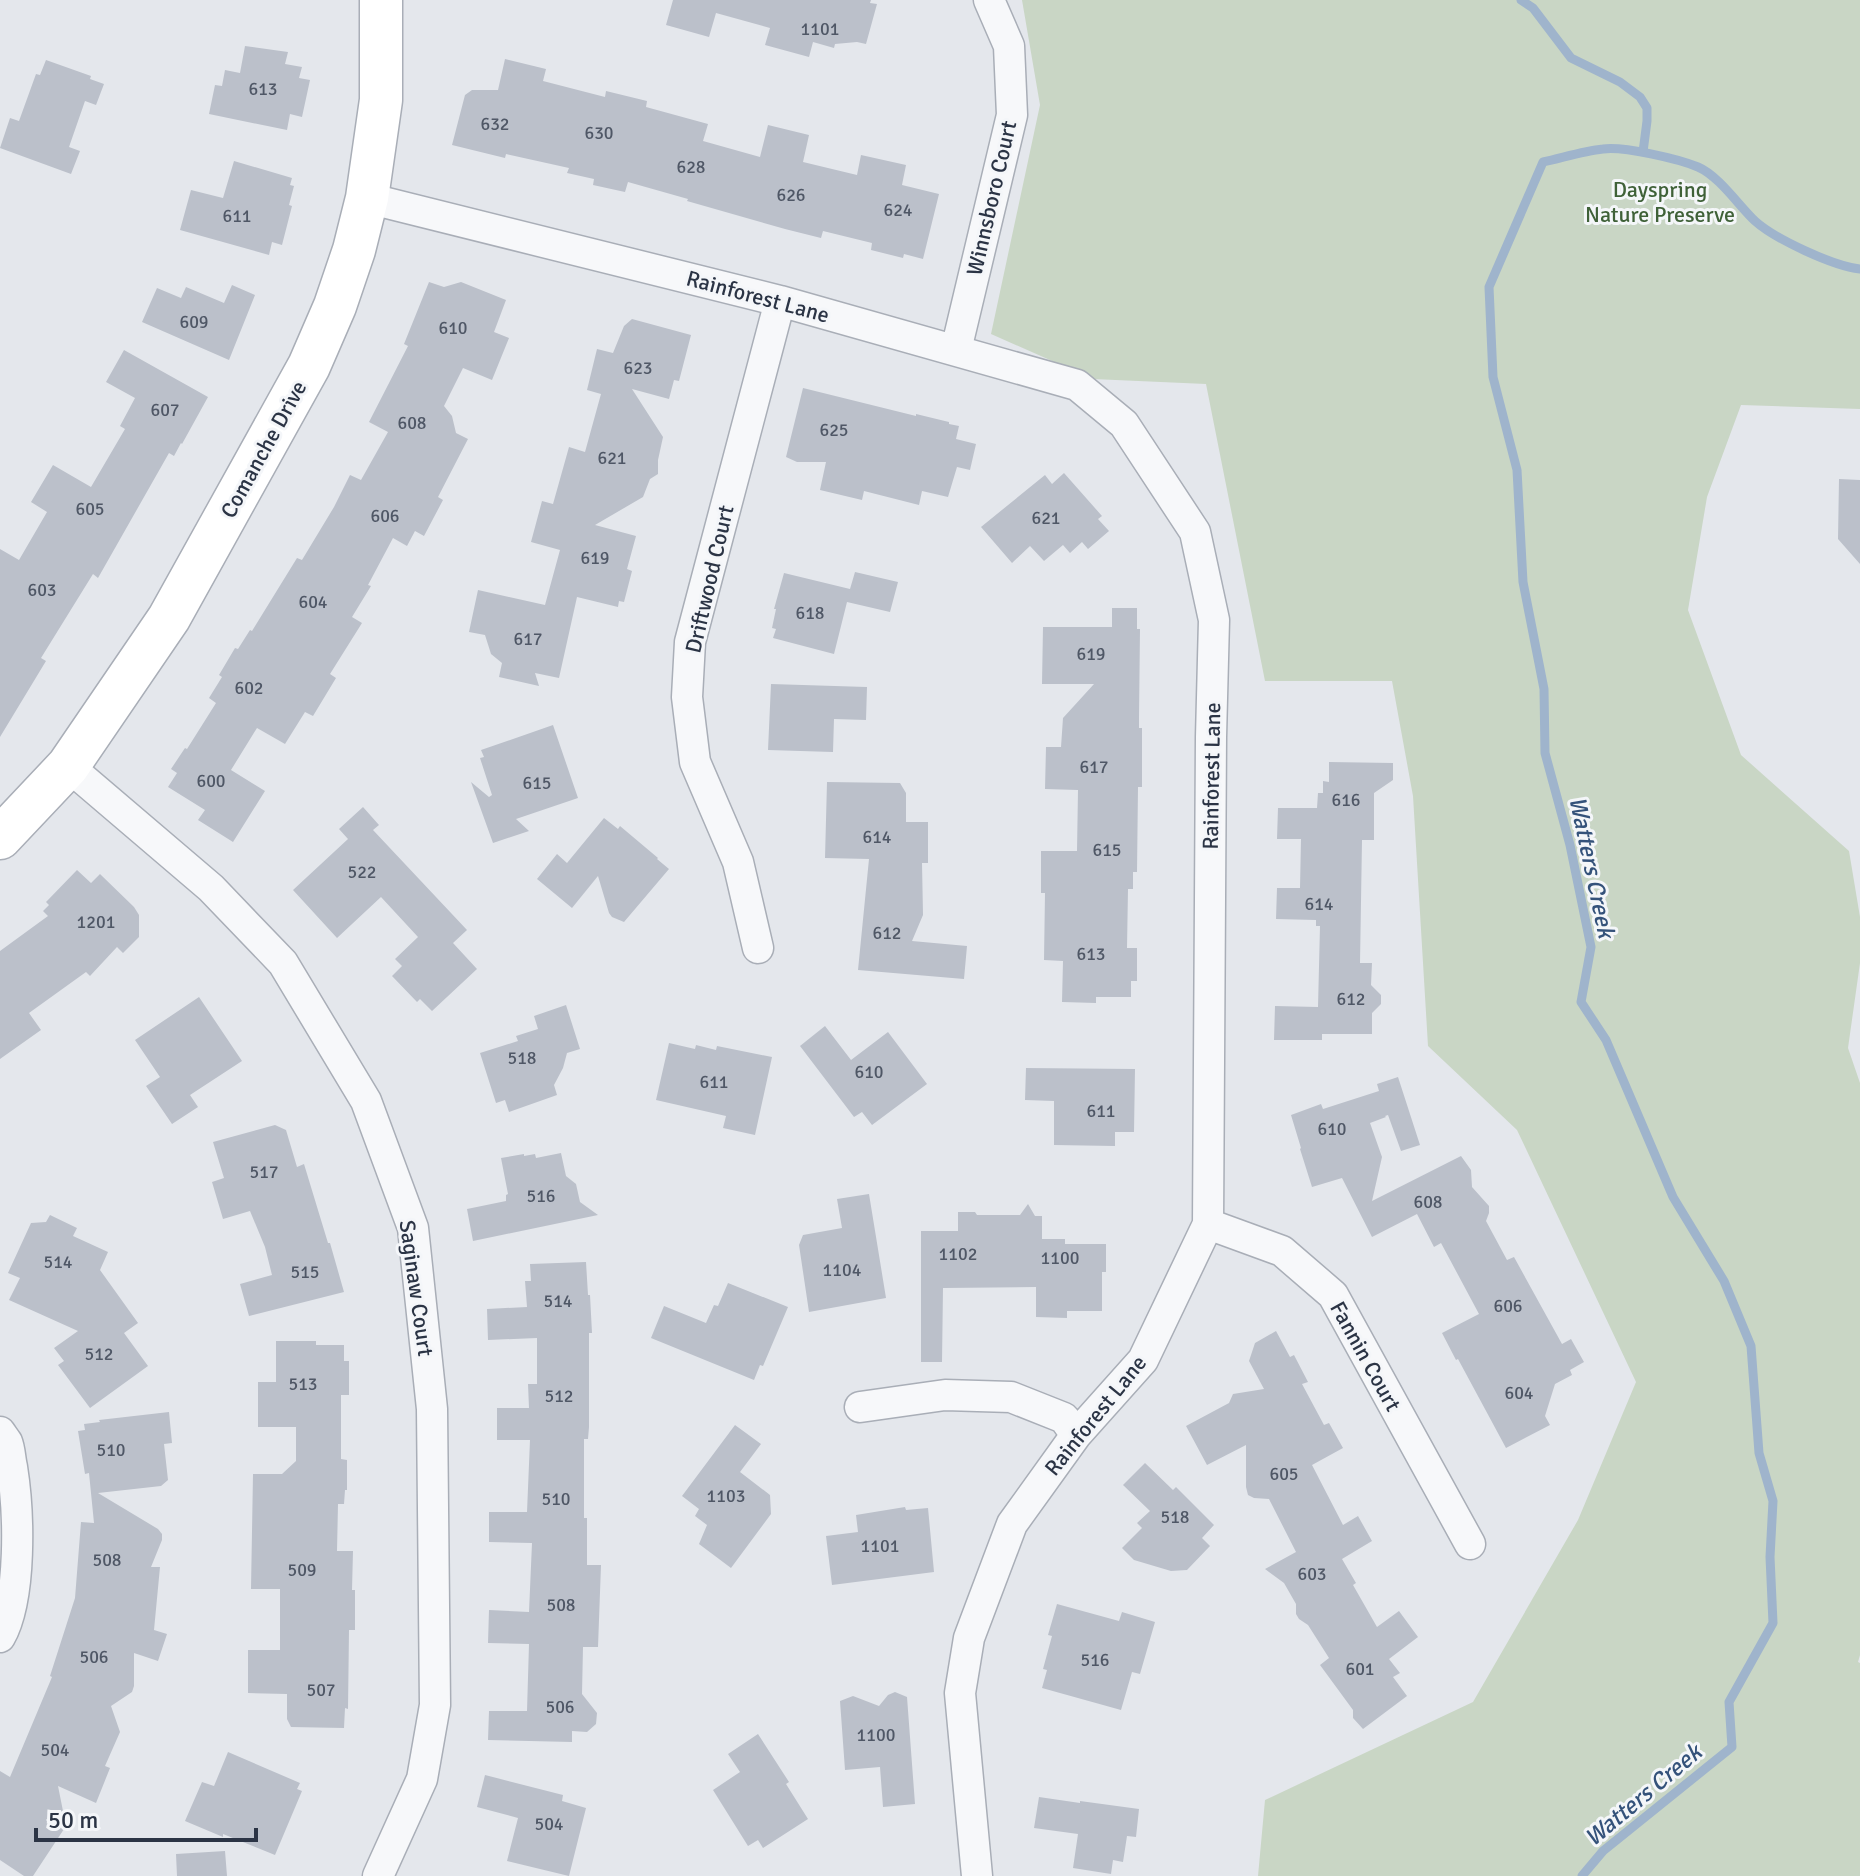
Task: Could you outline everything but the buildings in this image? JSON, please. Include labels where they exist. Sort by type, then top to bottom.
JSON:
[{"type":"street","name":"Comanche Drive","points":[[0,838],[68,766],[169,618],[309,366],[335,306],[367,198],[381,100],[381,0]]},
{"type":"street","name":"Winnsboro Court","points":[[956,350],[1012,115],[1009,46],[989,0]]},
{"type":"street","name":"Rainforest Lane","points":[[367,198],[780,301],[1077,385],[1124,424],[1195,532],[1214,620],[1208,1224],[1143,1360],[1076,1435],[1012,1524],[969,1638],[960,1693],[977,1876]]},
{"type":"street","name":"Driftwood Court","points":[[758,948],[738,862],[695,762],[687,697],[690,642],[780,301]]},
{"type":"street","name":"Saginaw Court","points":[[68,766],[211,888],[283,963],[366,1101],[413,1228],[432,1409],[435,1705],[422,1779],[378,1876]]},
{"type":"street","name":"Fannin Court","points":[[1208,1224],[1282,1251],[1333,1295],[1470,1544]]},
{"type":"street","points":[[860,1407],[945,1395],[1011,1397],[1064,1418],[1076,1435]]},
{"type":"street","points":[[0,1432],[8,1443],[13,1474],[16,1563],[7,1625],[0,1637]]},
{"type":"green space","name":"Dayspring Nature Preserve","points":[[1022,0],[1860,0],[1860,409],[1741,405],[1707,497],[1688,610],[1741,755],[1849,851],[1860,917],[1860,963],[1848,1048],[1860,1083],[1860,1876],[1258,1876],[1265,1800],[1473,1702],[1578,1520],[1636,1382],[1517,1130],[1428,1046],[1413,796],[1392,681],[1265,681],[1206,384],[1093,379],[991,334],[1040,105]]},
{"type":"waterway","points":[[1521,0],[1533,8],[1571,58],[1620,82],[1640,97],[1647,108],[1643,152]]},
{"type":"waterway","name":"Watters Creek","points":[[1582,1876],[1603,1851],[1732,1747],[1729,1702],[1773,1623],[1770,1557],[1773,1501],[1759,1453],[1751,1346],[1724,1281],[1673,1197],[1606,1040],[1581,1002],[1591,947],[1570,845],[1545,753],[1544,689],[1523,582],[1517,470],[1493,377],[1489,287],[1543,162],[1603,149],[1651,154],[1698,167],[1721,184],[1755,221],[1776,236],[1820,257],[1860,269]]}]
